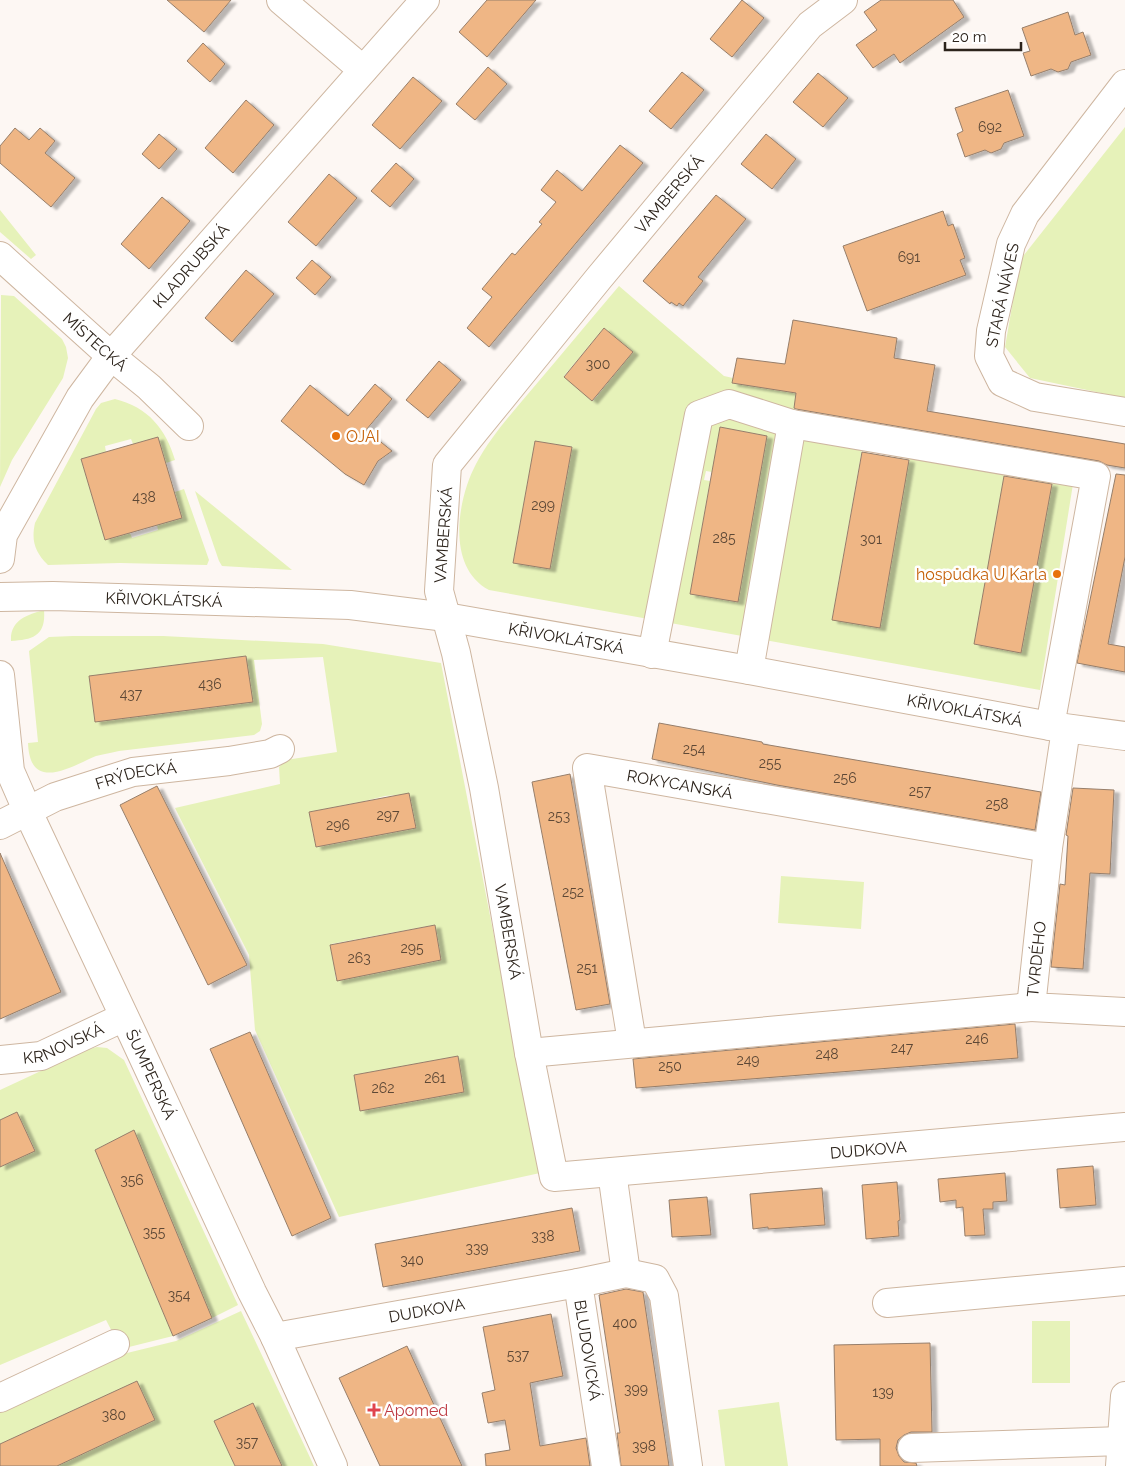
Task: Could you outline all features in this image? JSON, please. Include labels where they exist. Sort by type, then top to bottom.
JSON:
[{"type":"street","points":[[281,0],[363,70]]},
{"type":"street","name":"KLADRUBSKÁ","points":[[0,559],[3,534],[80,398],[111,356],[425,0]]},
{"type":"street","name":"VAMBERSKÁ","points":[[612,1172],[554,1177],[529,1053],[484,788],[456,653],[439,591],[447,465],[599,278],[810,25],[844,0]]},
{"type":"street","name":"STARÁ NÁVES","points":[[1125,84],[1024,214],[1011,244],[991,331],[989,356],[1002,382],[1035,397],[1125,412]]},
{"type":"street","name":"MÍSTECKÁ","points":[[0,256],[111,356],[149,387],[189,426]]},
{"type":"street","points":[[652,654],[699,415],[729,404],[792,424],[749,670]]},
{"type":"street","name":"TVRDÉHO","points":[[792,424],[1096,476],[1058,727],[1048,848],[1031,1007],[1125,1012]]},
{"type":"street","name":"KŘIVOKLÁTSKÁ","points":[[0,597],[53,596],[350,605],[446,616],[1058,727],[1125,736]]},
{"type":"street","name":"ŠUMPERSKÁ","points":[[0,675],[10,772],[252,1292],[275,1337],[333,1466]]},
{"type":"street","name":"FRÝDECKÁ","points":[[0,825],[55,797],[133,772],[229,761],[270,754],[280,748]]},
{"type":"street","name":"ROKYCANSKÁ","points":[[632,1042],[587,768],[1048,848]]},
{"type":"street","points":[[529,1053],[632,1042],[1031,1007]]},
{"type":"street","name":"KRNOVSKÁ","points":[[0,1060],[41,1056],[124,1017]]},
{"type":"street","name":"DUDKOVA","points":[[612,1172],[1125,1127]]},
{"type":"street","points":[[612,1172],[626,1273]]},
{"type":"street","name":"BLUDOVICKÁ","points":[[606,1466],[578,1283],[626,1273],[655,1279],[664,1296],[688,1466]]},
{"type":"street","points":[[887,1303],[1125,1281]]},
{"type":"street","name":"DUDKOVA","points":[[275,1337],[578,1283]]},
{"type":"street","points":[[0,1398],[115,1344]]},
{"type":"street","points":[[912,1448],[1121,1454],[1125,1396]]},
{"type":"green space","points":[[1125,127],[1125,398],[1030,378],[1005,347],[1020,260]]},
{"type":"green space","points":[[0,210],[36,255],[31,259],[0,232]]},
{"type":"green space","points":[[619,286],[724,376],[733,378],[732,383],[796,393],[794,410],[1077,459],[1040,690],[489,590],[475,579],[466,566],[461,550],[459,532],[464,496],[476,464],[503,424]],"holes":[[[604,328],[633,352],[593,401],[564,376]],[[720,427],[767,436],[737,602],[690,594],[710,481],[704,480],[706,471],[712,472]],[[535,441],[572,447],[550,569],[513,562]],[[863,444],[893,449],[892,456],[909,459],[880,627],[832,619]],[[1004,476],[1052,484],[1021,653],[974,644]]]},
{"type":"green space","points":[[1,295],[14,296],[62,339],[68,358],[63,378],[12,460],[0,487]]},
{"type":"green space","points":[[115,399],[137,408],[154,421],[161,429],[175,460],[166,463],[158,437],[133,444],[131,439],[105,446],[106,452],[81,459],[105,540],[130,533],[132,538],[158,530],[157,525],[182,518],[175,492],[184,489],[209,560],[207,565],[120,563],[48,565],[37,551],[34,541],[35,523],[96,409],[101,403]]},
{"type":"green space","points":[[195,491],[292,570],[222,566]]},
{"type":"green space","points":[[44,610],[41,631],[26,639],[11,641],[13,628],[17,623],[26,616]]},
{"type":"green space","points":[[163,636],[323,644],[441,663],[540,1173],[339,1217],[255,1030],[249,955],[175,808],[280,784],[279,767],[286,760],[337,752],[323,657],[254,660],[262,724],[260,731],[254,735],[119,751],[96,756],[64,770],[44,772],[36,768],[30,758],[28,743],[38,742],[29,651],[49,637]],"holes":[[[246,656],[252,702],[95,722],[89,677]],[[409,794],[416,828],[367,837],[361,802],[385,796]],[[360,802],[367,838],[316,847],[309,812]],[[434,925],[440,960],[336,980],[331,944]],[[458,1056],[464,1092],[360,1111],[354,1075]]]},
{"type":"green space","points":[[781,876],[864,882],[861,929],[778,923]]},
{"type":"green space","points":[[97,1047],[107,1048],[124,1060],[238,1305],[212,1318],[134,1131],[95,1150],[173,1336],[121,1349],[106,1320],[0,1365],[0,1167],[35,1150],[17,1112],[0,1120],[0,1090],[86,1050]]},
{"type":"green space","points":[[241,1311],[314,1466],[282,1466],[253,1403],[214,1421],[235,1466],[57,1466],[155,1420],[137,1381],[0,1444],[0,1411],[123,1354],[176,1341]]},
{"type":"green space","points":[[1032,1321],[1070,1321],[1070,1383],[1032,1383]]},
{"type":"green space","points":[[779,1402],[788,1466],[725,1466],[718,1410]]},
{"type":"building","points":[[167,0],[231,0],[204,32]]},
{"type":"building","points":[[487,0],[536,0],[487,57],[459,32]]},
{"type":"building","points":[[742,0],[764,18],[732,57],[710,39]]},
{"type":"building","points":[[881,0],[953,0],[964,17],[900,63],[894,54],[873,68],[856,45],[877,30],[864,12]]},
{"type":"building","points":[[1068,12],[1075,35],[1083,32],[1091,55],[1071,62],[1068,69],[1058,72],[1051,69],[1031,76],[1023,53],[1030,51],[1022,28]]},
{"type":"building","points":[[203,43],[225,64],[210,82],[187,61]]},
{"type":"building","points":[[488,67],[507,84],[475,120],[456,104]]},
{"type":"building","points":[[682,72],[704,90],[671,129],[649,111]]},
{"type":"building","points":[[818,73],[848,98],[823,127],[793,102]]},
{"type":"building","points":[[413,77],[442,101],[400,149],[372,125]]},
{"type":"building","points":[[1008,90],[1024,136],[1004,143],[1001,149],[991,153],[985,150],[965,157],[957,134],[963,131],[955,108]]},
{"type":"building","points":[[246,100],[274,125],[233,173],[205,148]]},
{"type":"building","points":[[15,128],[29,140],[40,128],[55,141],[45,153],[75,178],[51,207],[0,163],[0,146]]},
{"type":"building","points":[[159,134],[177,149],[159,169],[142,154]]},
{"type":"building","points":[[766,134],[796,159],[772,189],[741,164]]},
{"type":"building","points":[[620,145],[643,163],[489,347],[467,328],[492,297],[482,289],[512,253],[515,255],[542,224],[539,222],[556,202],[541,190],[557,170],[582,191]]},
{"type":"building","points":[[396,163],[414,179],[390,207],[371,191]]},
{"type":"building","points":[[329,174],[357,198],[316,246],[288,222]]},
{"type":"building","points":[[716,195],[746,219],[698,277],[703,281],[683,306],[679,303],[677,306],[671,302],[670,304],[643,281]]},
{"type":"building","points":[[162,197],[190,221],[149,269],[121,244]]},
{"type":"building","points":[[943,211],[948,226],[953,224],[965,258],[960,260],[966,275],[867,311],[843,246]]},
{"type":"building","points":[[312,260],[331,277],[315,295],[296,278]]},
{"type":"building","points":[[246,270],[274,294],[232,342],[205,318]]},
{"type":"building","points":[[793,320],[897,338],[894,358],[935,365],[927,411],[1125,444],[1125,468],[1107,465],[1099,461],[796,409],[794,408],[796,393],[732,383],[737,358],[785,364]]},
{"type":"building","points":[[604,328],[633,352],[592,401],[564,377]]},
{"type":"building","points":[[439,361],[461,380],[428,418],[406,400]]},
{"type":"building","name":"OJAI","points":[[375,384],[392,399],[366,430],[392,451],[378,461],[364,485],[345,474],[281,421],[310,385],[348,416]]},
{"type":"building","points":[[720,427],[767,436],[738,602],[690,594]]},
{"type":"building","points":[[158,437],[182,518],[105,540],[81,459]]},
{"type":"building","points":[[535,441],[572,447],[550,569],[513,563]]},
{"type":"building","points":[[862,452],[909,460],[880,628],[832,620]]},
{"type":"building","points":[[1116,474],[1125,475],[1125,557],[1108,644],[1125,647],[1125,672],[1077,663]]},
{"type":"building","points":[[1004,476],[1052,484],[1021,653],[974,644]]},
{"type":"building","points":[[246,656],[253,702],[95,722],[89,676]]},
{"type":"building","points":[[659,723],[762,742],[763,744],[1041,792],[1035,830],[777,785],[652,759]]},
{"type":"building","points":[[570,774],[610,1004],[576,1010],[532,782]]},
{"type":"building","points":[[157,786],[247,965],[208,985],[120,805]]},
{"type":"building","points":[[1073,788],[1114,790],[1110,874],[1090,873],[1083,969],[1051,967],[1060,884],[1065,885],[1068,836],[1066,835]]},
{"type":"building","points":[[409,793],[416,828],[316,847],[309,812]]},
{"type":"building","points":[[0,853],[61,992],[0,1019]]},
{"type":"building","points":[[435,925],[441,960],[337,981],[330,945]]},
{"type":"building","points":[[1015,1024],[1018,1058],[636,1088],[633,1059]]},
{"type":"building","points":[[250,1032],[331,1218],[292,1236],[210,1049]]},
{"type":"building","points":[[458,1056],[464,1092],[360,1111],[354,1075]]},
{"type":"building","points":[[17,1112],[35,1151],[0,1167],[0,1120]]},
{"type":"building","points":[[134,1130],[212,1318],[173,1336],[95,1150]]},
{"type":"building","points":[[1093,1166],[1096,1205],[1060,1208],[1057,1169]]},
{"type":"building","points":[[1005,1173],[1007,1201],[993,1202],[993,1209],[983,1209],[985,1235],[965,1236],[963,1207],[956,1208],[956,1200],[940,1202],[938,1179]]},
{"type":"building","points":[[897,1182],[900,1220],[898,1221],[899,1236],[866,1239],[862,1185]]},
{"type":"building","points":[[822,1188],[825,1225],[753,1229],[750,1194]]},
{"type":"building","points":[[707,1197],[711,1235],[672,1237],[669,1200]]},
{"type":"building","points":[[572,1208],[580,1251],[383,1287],[375,1244]]},
{"type":"building","points":[[626,1289],[643,1292],[669,1466],[621,1466],[617,1433],[620,1433],[599,1295]]},
{"type":"building","points":[[551,1314],[563,1376],[530,1383],[540,1446],[586,1438],[590,1466],[486,1466],[485,1454],[510,1450],[505,1420],[488,1423],[482,1393],[495,1390],[483,1327]]},
{"type":"building","points":[[930,1343],[932,1432],[911,1432],[904,1435],[898,1440],[896,1448],[904,1462],[916,1463],[917,1466],[880,1466],[880,1439],[836,1440],[834,1345]]},
{"type":"building","points":[[407,1346],[462,1466],[380,1466],[339,1378]]},
{"type":"building","points":[[137,1381],[155,1420],[57,1466],[0,1466],[0,1444]]},
{"type":"building","points":[[253,1403],[282,1466],[235,1466],[214,1421]]},
{"type":"place","name":"OJAI","points":[[336,436]]},
{"type":"place","name":"hospůdka U Karla","points":[[1057,574]]},
{"type":"place","name":"Apomed","points":[[374,1410]]}]
